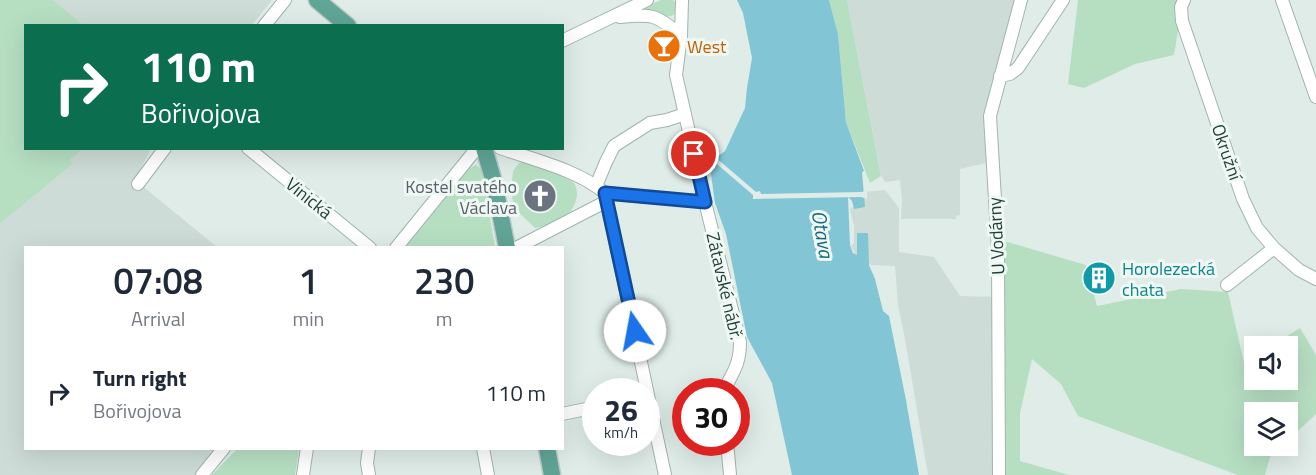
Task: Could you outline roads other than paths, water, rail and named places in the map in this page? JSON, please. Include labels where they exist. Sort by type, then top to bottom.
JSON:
[{"type":"main road","points":[[317,0],[346,24]]},
{"type":"main road","points":[[485,150],[494,182],[507,246]]},
{"type":"main road","points":[[547,450],[552,475]]},
{"type":"street","points":[[266,24],[285,0]]},
{"type":"street","points":[[564,40],[647,0]]},
{"type":"street","name":"Zátavské nábř.","points":[[682,0],[681,36],[676,75],[740,342],[739,358],[731,378]]},
{"type":"street","name":"U Vodárny","points":[[999,475],[999,249],[990,116],[1021,0]]},
{"type":"street","points":[[1000,76],[1011,74],[1018,68],[1063,0]]},
{"type":"street","name":"Okružní","points":[[1184,0],[1181,7],[1182,21],[1242,199],[1257,228],[1274,248],[1299,270],[1316,279]]},
{"type":"street","points":[[1282,0],[1316,97]]},
{"type":"street","points":[[612,17],[651,16],[666,23],[681,36]]},
{"type":"street","points":[[643,378],[603,193],[606,162],[614,146],[650,123],[685,114]]},
{"type":"street","points":[[138,184],[164,150]]},
{"type":"street","name":"Vinická","points":[[250,150],[368,246]]},
{"type":"street","points":[[398,246],[475,150]]},
{"type":"street","points":[[506,150],[568,172],[603,193],[705,202]]},
{"type":"street","points":[[519,246],[603,193]]},
{"type":"street","points":[[1227,285],[1274,248]]},
{"type":"street","points":[[564,414],[582,410]]},
{"type":"street","points":[[202,475],[222,450]]},
{"type":"street","points":[[303,475],[307,450]]},
{"type":"street","points":[[369,450],[369,475]]},
{"type":"street","points":[[483,450],[488,475]]},
{"type":"street","points":[[660,453],[665,475]]},
{"type":"street","points":[[728,456],[730,475]]},
{"type":"water","name":"Otava","points":[[737,0],[829,0],[838,34],[846,122],[864,171],[862,172],[865,207],[854,209],[848,197],[850,245],[853,253],[857,255],[857,233],[868,233],[869,265],[883,311],[889,316],[919,475],[792,475],[772,383],[747,337],[726,234],[715,203],[711,174],[713,160],[725,151],[745,108],[752,58],[743,13]]},
{"type":"place","name":"West","points":[[664,46]]},
{"type":"place","name":"Kostel svatého Václava","points":[[540,196]]},
{"type":"place","name":"Horolezecká chata","points":[[1099,278]]}]
